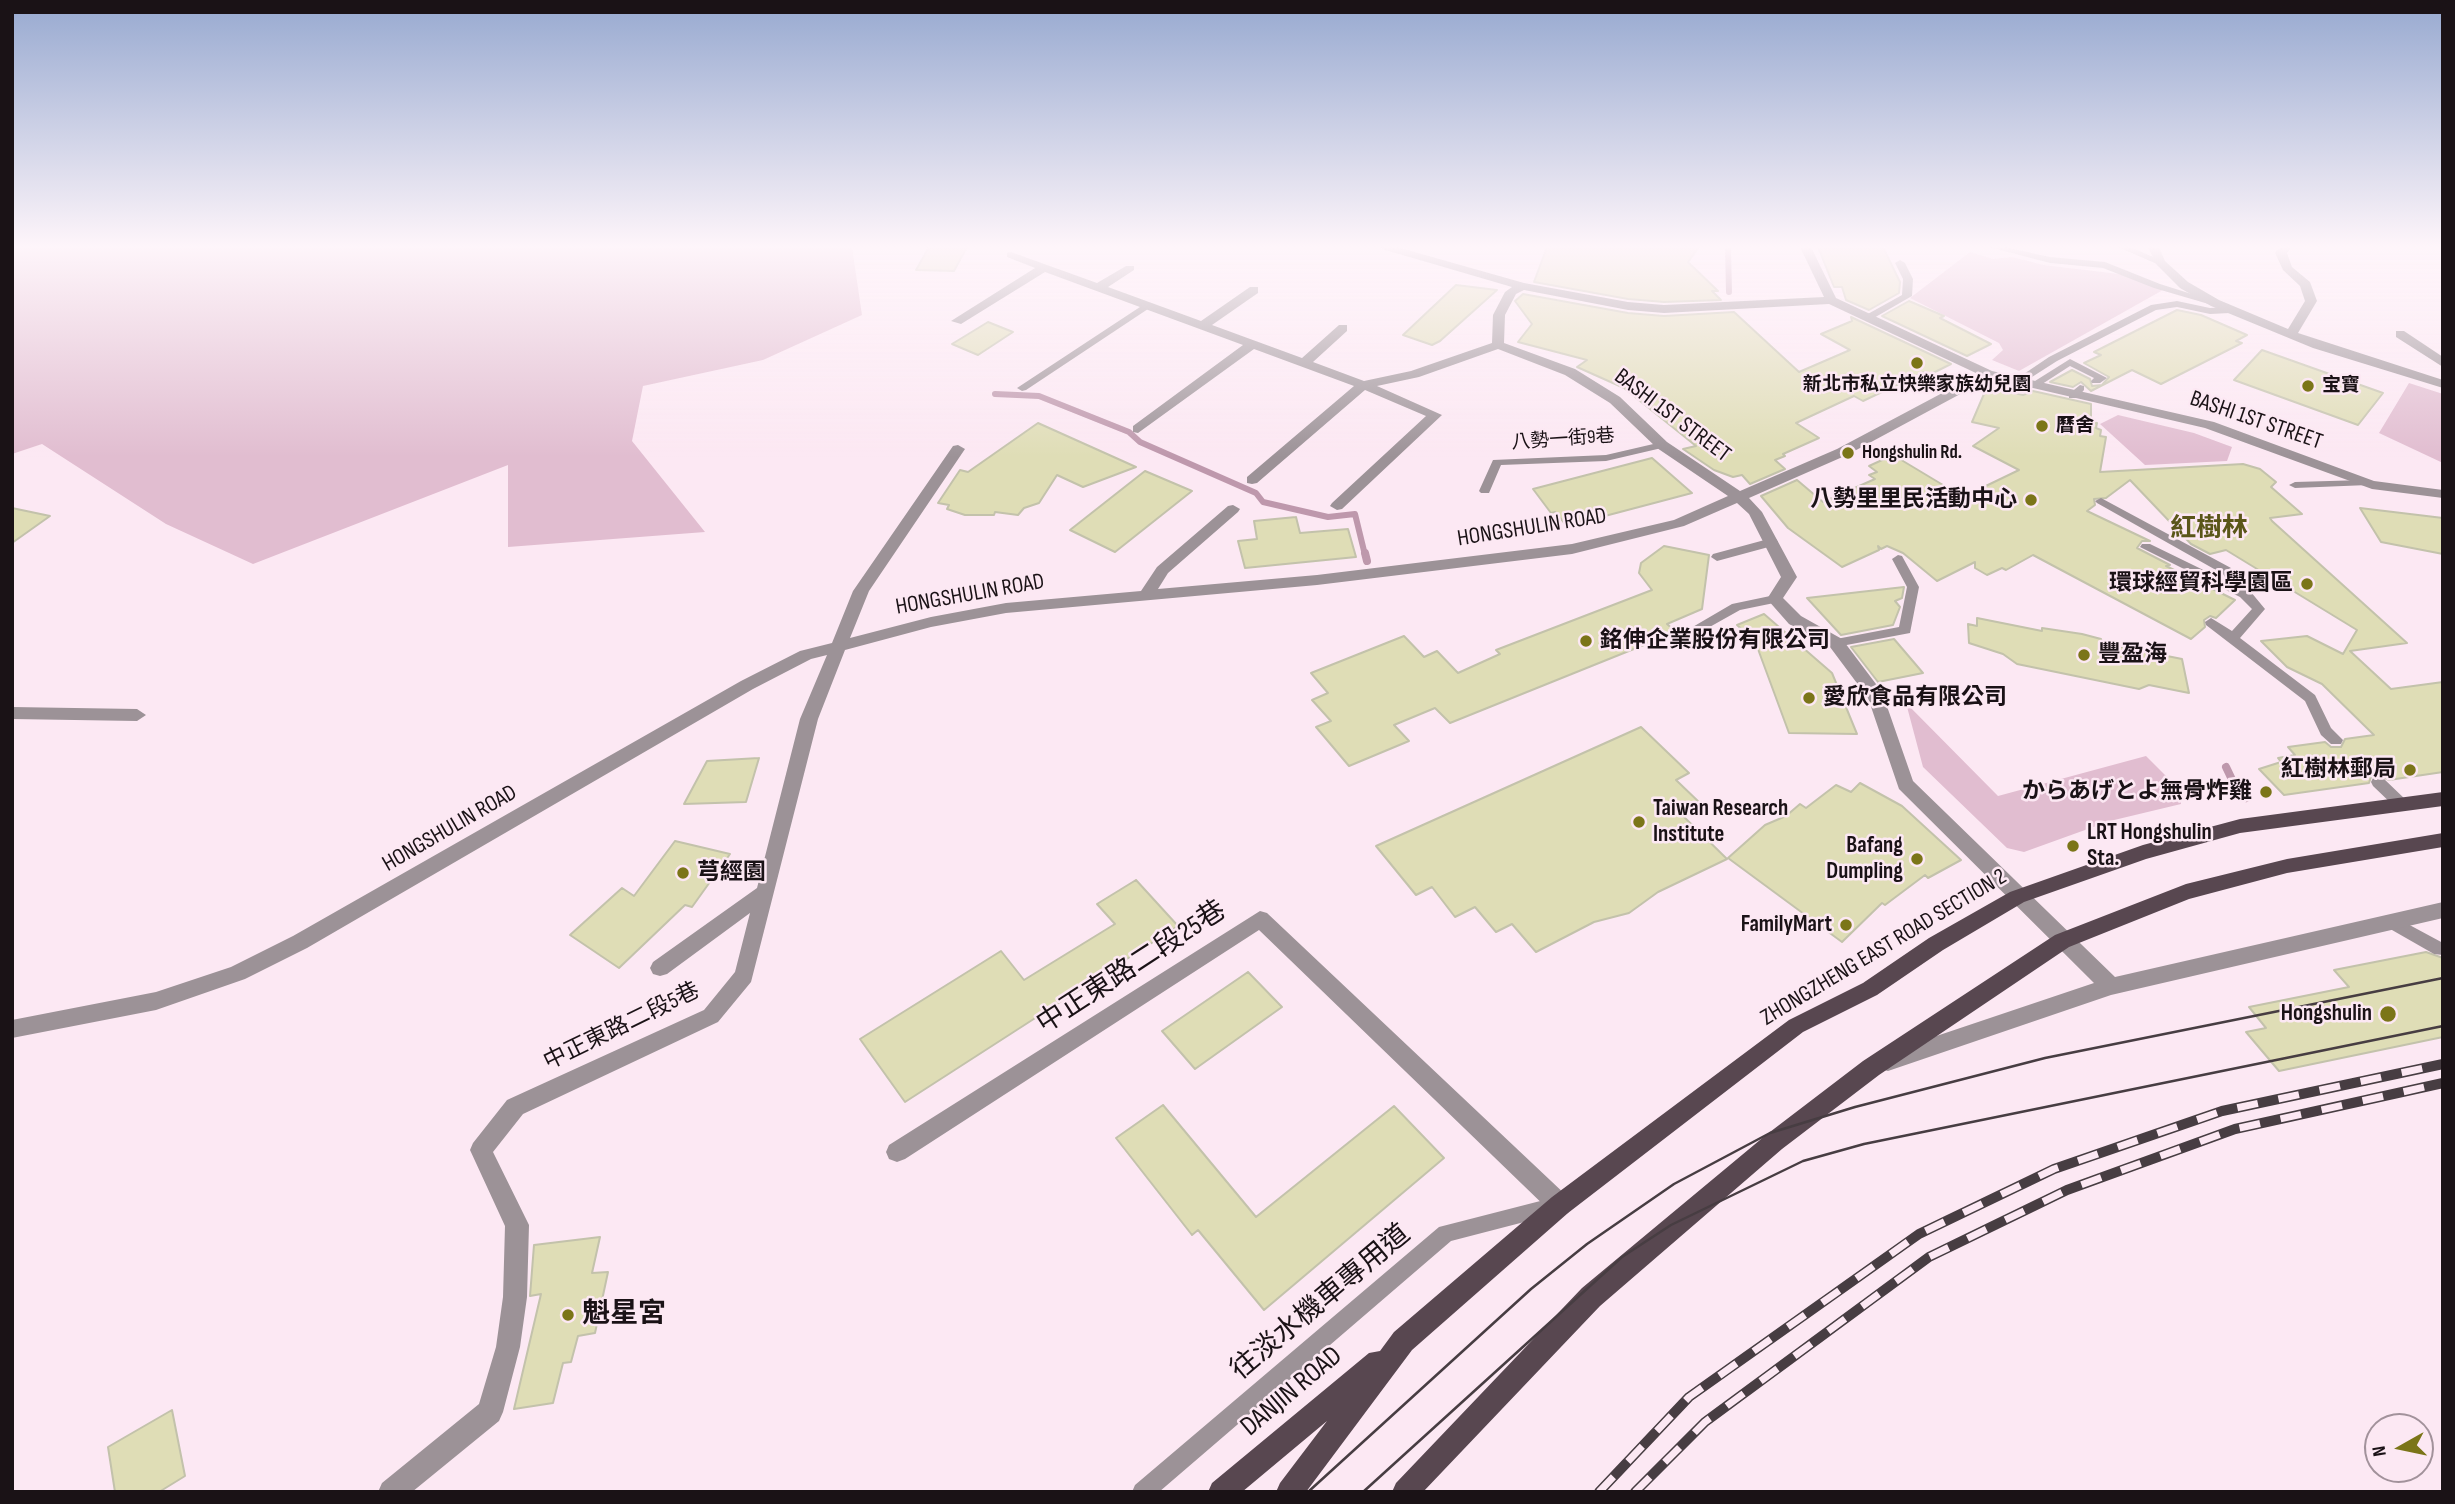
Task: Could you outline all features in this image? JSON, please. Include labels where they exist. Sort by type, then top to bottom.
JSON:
[{"type":"main road","name":"ZHONGZHENG EAST ROAD SECTION 2","points":[[1403,1342],[1560,1205],[1796,1027],[1870,989],[1936,944],[2017,897],[2143,852],[2240,826],[2443,799]]},
{"type":"main road","points":[[1405,1492],[1591,1297],[1773,1142],[1871,1068],[2062,941],[2186,892],[2287,866],[2443,840]]},
{"type":"main road","points":[[1289,1492],[1403,1342]]},
{"type":"main road","name":"DANJIN ROAD","points":[[1221,1492],[1403,1342]]},
{"type":"street","points":[[957,321],[963,317]]},
{"type":"street","points":[[1174,317],[1363,385],[1435,415],[1337,506]]},
{"type":"street","points":[[1201,327],[1215,317]]},
{"type":"street","points":[[1252,480],[1363,385],[1414,374],[1498,345],[1499,317]]},
{"type":"street","name":"BASHI 1ST STREET","points":[[1869,317],[1988,374],[2032,386],[2076,392],[2209,425],[2364,483],[2443,494]]},
{"type":"street","points":[[2248,317],[2317,345],[2443,384]]},
{"type":"street","points":[[2291,334],[2301,317]]},
{"type":"street","points":[[1303,364],[1343,328]]},
{"type":"street","points":[[2400,334],[2443,363]]},
{"type":"street","points":[[1138,429],[1251,345]]},
{"type":"street","name":"BASHI 1ST STREET","points":[[1498,345],[1570,372],[1615,400],[1662,445],[1739,497],[1755,512],[1789,577],[1775,599]]},
{"type":"street","name":"HONGSHULIN ROAD","points":[[12,1029],[156,1002],[238,973],[300,942],[747,685],[806,655],[931,622],[1006,608],[1317,580],[1572,549],[1679,523],[1842,452],[1988,374]]},
{"type":"street","name":"中正東路二段5巷","points":[[391,1492],[490,1412],[508,1347],[515,1297],[517,1225],[481,1150],[515,1107],[711,1016],[744,976],[809,719],[861,591],[958,449]]},
{"type":"street","points":[[1147,594],[1162,570],[1233,509]]},
{"type":"street","points":[[1775,599],[1795,620],[1836,643],[1876,696],[1905,784],[2017,897],[2111,986]]},
{"type":"street","points":[[12,713],[137,715]]},
{"type":"street","points":[[660,968],[765,892]]},
{"type":"street","points":[[1871,1068],[2111,986],[2443,910]]},
{"type":"street","name":"中正東路二段25巷","points":[[897,1152],[1260,919],[1560,1205]]},
{"type":"lane","points":[[1022,388],[1130,317]]},
{"type":"lane","points":[[2017,382],[2053,359],[2133,317]]},
{"type":"lane","points":[[2032,386],[2070,362],[2102,378],[2096,380]]},
{"type":"lane","name":"八勢一街9巷","points":[[1485,491],[1497,462],[1606,458],[1662,445]]},
{"type":"lane","points":[[2295,485],[2364,483]]},
{"type":"lane","points":[[2101,501],[2227,571],[2259,609],[2233,638]]},
{"type":"lane","points":[[1717,557],[1772,542]]},
{"type":"lane","points":[[2146,547],[2244,594]]},
{"type":"lane","points":[[1836,643],[1905,630],[1913,587],[1898,559]]},
{"type":"lane","points":[[1685,635],[1736,607],[1775,599]]},
{"type":"lane","points":[[2211,622],[2310,698],[2326,730],[2336,740]]},
{"type":"lane","points":[[2378,782],[2400,804]]},
{"type":"lane","points":[[2391,921],[2440,949]]},
{"type":"lane","name":"往淡水機車專用道","points":[[1142,1492],[1446,1233],[1560,1205]]},
{"type":"shaded area","points":[[12,317],[857,317],[763,360],[643,386],[632,441],[705,532],[508,547],[508,465],[253,564],[166,524],[42,444],[12,454]]},
{"type":"shaded area","points":[[1948,317],[2115,317],[2019,371],[1992,360],[2003,350],[1999,343]]},
{"type":"shaded area","points":[[2409,383],[2443,394],[2443,463],[2379,433]]},
{"type":"shaded area","points":[[2118,415],[2194,433],[2232,447],[2227,461],[2145,465],[2100,424]]},
{"type":"shaded area","points":[[1906,703],[1998,796],[2146,756],[2180,790],[2181,804],[2110,821],[2024,852],[2007,848],[1923,767]]},
{"type":"building","points":[[1422,317],[1467,317],[1432,345],[1403,335]]},
{"type":"building","points":[[1527,317],[1740,317],[1799,372],[1850,350],[1821,334],[1852,321],[1851,317],[1951,364],[1929,375],[1924,372],[1863,401],[1854,396],[1796,423],[1819,438],[1775,460],[1785,469],[1750,484],[1742,475],[1733,477],[1714,470],[1683,449],[1696,446],[1624,388],[1577,367],[1587,360],[1518,342],[1532,324]]},
{"type":"building","points":[[1885,317],[1942,317],[1991,344],[1967,356]]},
{"type":"building","points":[[2163,317],[2206,317],[2247,335],[2236,341],[2242,343],[2161,384],[2132,370],[2091,391],[2081,382],[2073,387],[2050,382],[2072,370],[2090,379],[2092,386],[2102,385],[2109,377],[2084,363],[2101,355],[2094,352]]},
{"type":"building","points":[[988,322],[1013,332],[978,355],[952,344]]},
{"type":"building","name":"宝寶","points":[[2262,350],[2383,393],[2358,425],[2234,380]]},
{"type":"building","points":[[1987,387],[2023,395],[2033,391],[2091,404],[2091,422],[2097,423],[2096,428],[2101,430],[2100,436],[2106,437],[2100,472],[2243,464],[2260,469],[2276,482],[2271,487],[2302,514],[2270,518],[2272,521],[2407,643],[2350,651],[2391,689],[2443,682],[2443,772],[2389,780],[2377,774],[2371,777],[2369,783],[2284,795],[2259,769],[2281,762],[2278,758],[2295,755],[2288,747],[2325,742],[2331,747],[2341,747],[2345,739],[2374,735],[2322,684],[2287,667],[2261,641],[2307,636],[2343,654],[2357,630],[2226,550],[2210,554],[2191,544],[2130,480],[2106,498],[2094,499],[2095,505],[2087,511],[2150,541],[2142,541],[2137,548],[2170,565],[2166,566],[2235,600],[2216,618],[2210,616],[2204,620],[2205,627],[2191,639],[2033,555],[2006,570],[2002,568],[1987,575],[1975,568],[1975,562],[1937,581],[1903,553],[1887,546],[1881,549],[1878,546],[1879,550],[1842,567],[1788,528],[1761,496],[1797,480],[1823,502],[1875,479],[1869,475],[1877,472],[1869,466],[1893,455],[1963,497],[2019,470],[1973,446],[1999,428],[1972,422]]},
{"type":"building","points":[[1038,423],[1136,467],[1083,487],[1057,475],[1039,503],[1024,508],[1018,515],[995,512],[994,515],[965,515],[947,509],[949,505],[938,503],[960,470],[968,472]]},
{"type":"building","points":[[1652,458],[1692,493],[1567,526],[1555,512],[1551,513],[1533,489]]},
{"type":"building","points":[[1145,471],[1192,491],[1115,552],[1070,530]]},
{"type":"building","points":[[12,508],[50,516],[12,543]]},
{"type":"building","points":[[2360,508],[2443,518],[2443,554],[2381,542]]},
{"type":"building","points":[[1296,517],[1300,533],[1348,529],[1356,557],[1245,568],[1238,541],[1257,539],[1254,521]]},
{"type":"building","points":[[1664,546],[1709,555],[1702,609],[1667,624],[1676,632],[1450,723],[1435,708],[1394,725],[1409,741],[1349,766],[1316,727],[1331,721],[1312,700],[1328,693],[1311,673],[1404,636],[1424,657],[1437,651],[1458,673],[1500,654],[1496,650],[1652,590],[1639,573],[1641,563]]},
{"type":"building","points":[[1904,587],[1902,598],[1895,601],[1900,607],[1893,625],[1841,635],[1807,598]]},
{"type":"building","name":"愛欣食品有限公司","points":[[1764,614],[1832,673],[1857,734],[1789,733],[1755,641],[1737,625]]},
{"type":"building","name":"豐盈海","points":[[1977,618],[2042,631],[2042,628],[2082,634],[2101,639],[2102,643],[2182,659],[2189,693],[2149,685],[2139,689],[2017,664],[2003,654],[1969,643],[1968,624],[1977,626]]},
{"type":"building","points":[[1894,639],[1923,673],[1878,682],[1851,647]]},
{"type":"building","points":[[1641,727],[1689,773],[1676,780],[1701,804],[1681,814],[1727,859],[1658,892],[1629,913],[1594,922],[1536,952],[1512,924],[1496,932],[1475,907],[1455,917],[1432,887],[1416,895],[1376,846]]},
{"type":"building","points":[[759,758],[746,802],[684,804],[707,761]]},
{"type":"building","points":[[1860,783],[1902,806],[1961,860],[1928,878],[1925,875],[1885,905],[1882,903],[1842,942],[1728,858],[1765,825],[1786,816],[1800,804],[1806,808],[1836,785],[1851,792]]},
{"type":"building","points":[[675,841],[730,854],[692,907],[685,905],[619,968],[570,935],[622,888],[634,896]]},
{"type":"building","points":[[1136,880],[1178,926],[905,1102],[860,1039],[1001,951],[1024,980],[1115,924],[1097,904]]},
{"type":"building","points":[[2426,952],[2443,958],[2443,1037],[2279,1071],[2246,1032],[2266,1028],[2249,1007],[2349,987],[2334,970]]},
{"type":"building","points":[[1248,972],[1282,1007],[1195,1069],[1162,1031]]},
{"type":"building","points":[[1163,1105],[1256,1217],[1394,1106],[1444,1158],[1264,1310],[1198,1230],[1192,1235],[1116,1138]]},
{"type":"building","name":"魁星宮","points":[[600,1237],[592,1273],[608,1272],[595,1333],[578,1336],[571,1362],[563,1363],[553,1403],[514,1409],[541,1294],[530,1296],[534,1245]]},
{"type":"building","points":[[172,1410],[185,1476],[159,1492],[115,1492],[108,1447]]},
{"type":"waterway","points":[[995,394],[1039,396],[1129,432],[1140,442],[1256,493],[1263,502],[1328,517],[1355,514],[1365,555]]},
{"type":"waterway","points":[[1365,553],[1367,561]]},
{"type":"waterway","points":[[2226,767],[2237,790],[2246,798]]},
{"type":"tram line","points":[[1308,1492],[1531,1289],[1587,1244],[1674,1184],[1770,1133],[1855,1107],[2045,1058],[2443,978]]},
{"type":"tram line","points":[[1363,1492],[1622,1257],[1671,1225],[1803,1161],[1864,1144],[2443,1026]]},
{"type":"railway","points":[[1599,1492],[1689,1397],[1919,1234],[2054,1169],[2222,1111],[2443,1064]]},
{"type":"railway","points":[[1635,1492],[1705,1422],[1929,1257],[2067,1190],[2235,1129],[2443,1083]]},
{"type":"place","name":"新北市私立快樂家族幼兒園","points":[[1917,363]]},
{"type":"place","name":"宝寶","points":[[2308,386]]},
{"type":"place","name":"曆舍","points":[[2042,426]]},
{"type":"place","name":"Hongshulin Rd.","points":[[1848,453]]},
{"type":"place","name":"八勢里里民活動中心","points":[[2031,500]]},
{"type":"place","name":"環球經貿科學園區","points":[[2307,584]]},
{"type":"place","name":"銘伸企業股份有限公司","points":[[1586,641]]},
{"type":"place","name":"豐盈海","points":[[2084,655]]},
{"type":"place","name":"愛欣食品有限公司","points":[[1809,698]]},
{"type":"place","name":"紅樹林郵局","points":[[2410,770]]},
{"type":"place","name":"からあげとよ無骨炸雞","points":[[2266,792]]},
{"type":"place","name":"Taiwan Research Institute","points":[[1639,822]]},
{"type":"place","name":"LRT Hongshulin Sta.","points":[[2073,846]]},
{"type":"place","name":"Bafang Dumpling","points":[[1917,859]]},
{"type":"place","name":"芎經園","points":[[683,873]]},
{"type":"place","name":"FamilyMart","points":[[1846,925]]},
{"type":"place","name":"Hongshulin","points":[[2388,1014]]},
{"type":"place","name":"魁星宮","points":[[568,1315]]},
{"type":"district","name":"紅樹林","points":[[2209,529]]}]
